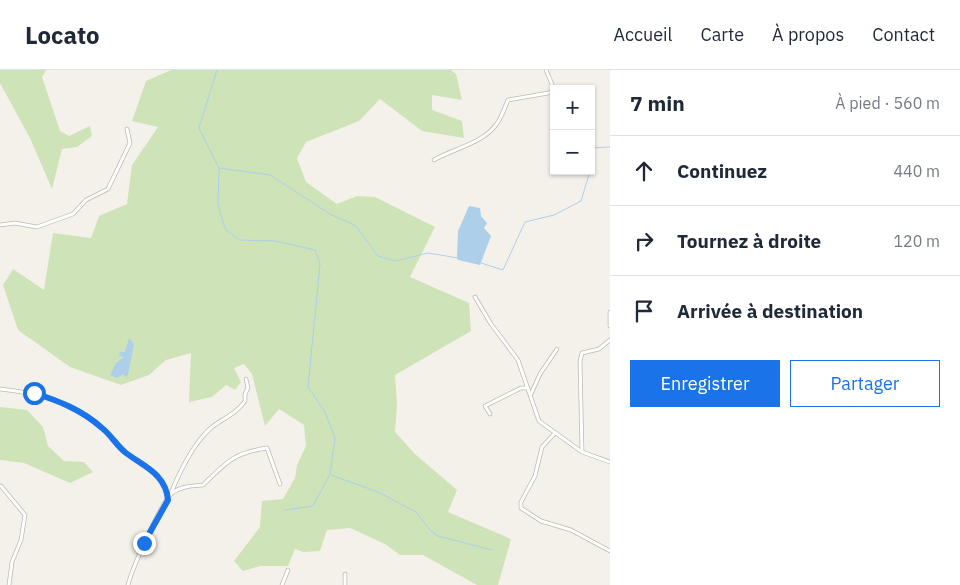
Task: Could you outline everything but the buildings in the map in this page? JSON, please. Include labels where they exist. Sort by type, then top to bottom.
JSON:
[{"type":"street","points":[[546,70],[552,85]]},
{"type":"street","points":[[434,160],[453,149],[470,144],[486,134],[498,123],[508,100],[550,92]]},
{"type":"street","points":[[0,226],[15,223],[36,227],[73,214],[86,200],[108,189],[130,143],[127,129]]},
{"type":"street","points":[[475,297],[491,324],[518,360],[538,419],[554,433],[582,452],[610,462]]},
{"type":"street","points":[[610,312],[610,326]]},
{"type":"street","points":[[582,452],[580,360],[582,353],[598,349],[610,340]]},
{"type":"street","points":[[531,395],[540,374],[557,349]]},
{"type":"street","points":[[128,585],[144,543],[195,446],[212,427],[233,414],[245,401],[245,394],[248,388],[246,379]]},
{"type":"street","points":[[490,414],[485,406],[520,388],[529,388]]},
{"type":"street","points":[[0,389],[34,393],[67,404],[100,426],[126,453],[151,468],[162,485],[168,500]]},
{"type":"street","points":[[554,433],[542,447],[535,476],[521,502],[521,508],[541,521],[571,530],[610,551]]},
{"type":"street","points":[[170,494],[182,488],[203,485],[213,472],[244,451],[267,448],[270,450],[280,484]]},
{"type":"street","points":[[1,486],[25,515],[21,540],[12,562],[9,585]]},
{"type":"street","points":[[282,585],[288,570]]},
{"type":"street","points":[[345,574],[345,585]]},
{"type":"green space","points":[[0,70],[46,70],[42,77],[60,131],[69,136],[90,126],[92,136],[77,147],[62,149],[52,189],[30,138],[0,83]]},
{"type":"green space","points":[[171,70],[451,70],[456,74],[462,100],[432,95],[432,110],[462,121],[464,138],[422,131],[380,99],[359,121],[306,142],[297,158],[306,182],[337,204],[357,196],[375,197],[435,227],[410,277],[469,303],[471,331],[395,375],[397,404],[395,432],[415,454],[457,490],[448,512],[511,539],[498,585],[477,585],[423,555],[400,555],[385,544],[350,528],[327,530],[320,551],[303,552],[295,549],[288,566],[260,566],[243,571],[234,561],[260,527],[262,501],[283,499],[295,478],[297,465],[306,446],[304,425],[279,409],[265,426],[252,374],[244,364],[234,368],[241,382],[235,390],[226,385],[212,397],[189,402],[191,353],[166,360],[149,375],[121,385],[70,367],[18,330],[3,285],[13,269],[44,290],[53,233],[91,238],[99,216],[127,204],[132,165],[158,127],[132,121],[146,81]]},
{"type":"green space","points":[[0,407],[27,410],[43,427],[48,446],[64,461],[84,462],[93,472],[70,483],[24,463],[0,460]]},
{"type":"water","points":[[469,206],[480,208],[481,216],[487,223],[484,228],[491,236],[480,265],[458,260],[457,258],[458,231]]},
{"type":"water","points":[[129,338],[134,344],[128,375],[126,377],[123,374],[117,378],[110,375],[116,363],[124,357],[119,356],[120,352],[125,352]]},
{"type":"waterway","points":[[217,70],[199,128],[219,168],[270,175],[330,214],[356,226],[378,256],[395,261],[428,253],[458,258]]},
{"type":"waterway","points":[[595,148],[610,147]]},
{"type":"waterway","points":[[219,168],[218,204],[225,229],[239,240],[276,241],[315,250],[320,264],[308,387],[325,412],[335,438],[330,474],[313,506],[285,510]]},
{"type":"waterway","points":[[481,263],[503,270],[525,222],[554,215],[581,201],[589,175]]},
{"type":"waterway","points":[[331,475],[378,492],[416,512],[430,530],[438,536],[492,550]]},
{"type":"route","points":[[34,393],[67,404],[100,426],[126,453],[151,468],[158,477],[168,496],[168,500],[144,543]]}]
